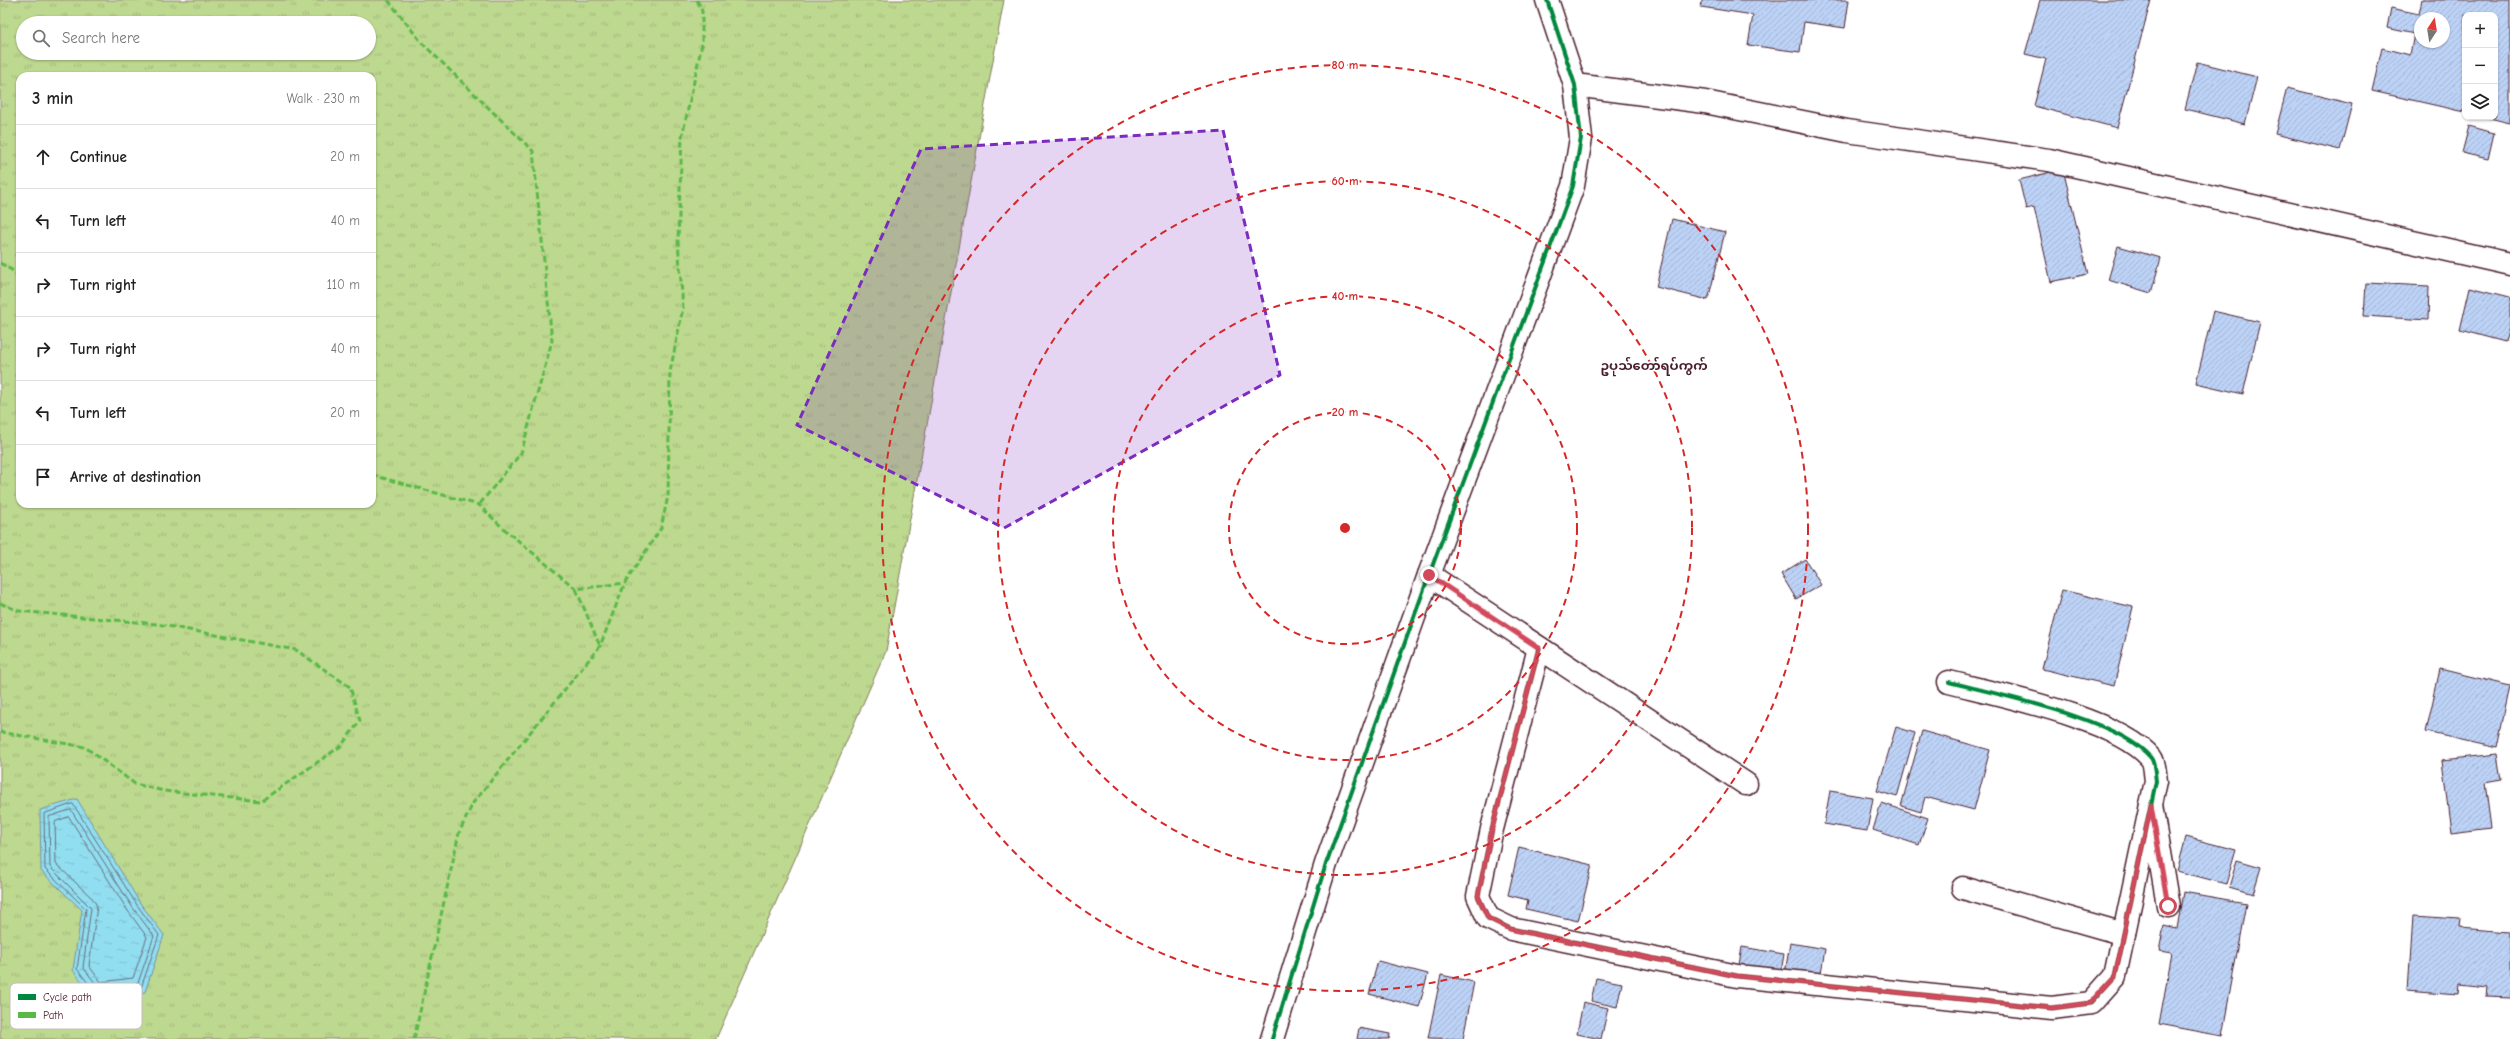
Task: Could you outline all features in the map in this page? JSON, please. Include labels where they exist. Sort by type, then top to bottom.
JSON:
[{"type":"street","points":[[1272,1039],[1326,864],[1429,575],[1573,186],[1581,138],[1575,85],[1547,0]]},
{"type":"street","points":[[1575,85],[1705,102],[1847,131],[2049,160],[2510,264]]},
{"type":"street","points":[[1429,575],[1746,784]]},
{"type":"street","points":[[1539,648],[1492,829],[1478,896],[1488,918],[1510,929],[1737,976],[2052,1008],[2090,1003],[2115,976],[2156,781],[2152,759],[2129,738],[2067,713],[1949,682]]},
{"type":"street","points":[[2151,805],[2168,906]]},
{"type":"street","points":[[1963,888],[2124,934]]},
{"type":"highlighted area","points":[[1223,130],[1280,375],[1004,528],[797,425],[921,149]]},
{"type":"green space","points":[[0,0],[1004,0],[886,651],[716,1039],[0,1039]]},
{"type":"water","points":[[77,799],[140,903],[164,935],[145,992],[142,992],[142,983],[83,983],[73,970],[82,910],[41,871],[40,810]]},
{"type":"building","points":[[1702,0],[1849,0],[1845,28],[1804,22],[1800,52],[1748,45],[1753,15],[1701,7]]},
{"type":"building","points":[[2040,0],[2151,0],[2117,128],[2034,106],[2046,59],[2025,54]]},
{"type":"building","points":[[2422,0],[2510,0],[2510,123],[2498,120],[2498,12],[2462,12],[2462,111],[2372,91],[2382,48],[2410,55],[2414,34],[2414,48],[2450,48],[2450,12],[2419,12]]},
{"type":"building","points":[[2391,8],[2414,13],[2414,34],[2387,28]]},
{"type":"building","points":[[2197,62],[2257,77],[2245,124],[2185,109]]},
{"type":"building","points":[[2287,88],[2352,104],[2340,150],[2275,134]]},
{"type":"building","points":[[2469,126],[2494,133],[2488,159],[2462,153]]},
{"type":"building","points":[[2063,169],[2088,274],[2051,282],[2034,207],[2026,209],[2019,180]]},
{"type":"building","points":[[1672,219],[1725,232],[1708,300],[1656,287]]},
{"type":"building","points":[[2118,246],[2161,258],[2151,293],[2108,280]]},
{"type":"building","points":[[2366,283],[2429,286],[2428,320],[2364,316]]},
{"type":"building","points":[[2470,287],[2510,297],[2510,324],[2505,342],[2460,330]]},
{"type":"building","points":[[2213,311],[2260,322],[2243,394],[2196,383]]},
{"type":"building","points":[[1805,559],[1821,585],[1796,599],[1781,574]]},
{"type":"building","points":[[2062,590],[2133,607],[2114,686],[2042,669]]},
{"type":"building","points":[[2440,669],[2510,686],[2497,748],[2426,732]]},
{"type":"building","points":[[1896,727],[1915,733],[1897,797],[1877,791]]},
{"type":"building","points":[[1922,731],[1990,750],[1974,810],[1925,797],[1921,812],[1901,806]]},
{"type":"building","points":[[2497,754],[2501,780],[2485,783],[2491,828],[2451,833],[2442,760]]},
{"type":"building","points":[[1830,791],[1873,798],[1867,831],[1824,824]]},
{"type":"building","points":[[1881,803],[1928,818],[1919,845],[1873,830]]},
{"type":"building","points":[[2186,837],[2236,850],[2226,884],[2177,871]]},
{"type":"building","points":[[1519,847],[1592,865],[1578,921],[1526,909],[1528,900],[1508,895]]},
{"type":"building","points":[[2237,860],[2261,867],[2253,894],[2229,887]]},
{"type":"building","points":[[2183,892],[2246,903],[2222,1036],[2159,1024],[2172,953],[2159,951],[2164,926],[2177,929]]},
{"type":"building","points":[[2413,916],[2460,919],[2459,928],[2510,932],[2510,999],[2486,998],[2487,989],[2458,986],[2457,995],[2408,991]]},
{"type":"building","points":[[1790,943],[1825,949],[1820,979],[1785,973]]},
{"type":"building","points":[[1742,947],[1784,954],[1781,972],[1739,965]]},
{"type":"building","points":[[1378,961],[1428,974],[1419,1007],[1369,994]]},
{"type":"building","points":[[1441,975],[1474,982],[1463,1039],[1428,1038]]},
{"type":"building","points":[[1596,978],[1622,983],[1617,1007],[1591,1001]]},
{"type":"building","points":[[1583,1002],[1608,1008],[1601,1039],[1577,1034]]},
{"type":"building","points":[[1359,1028],[1390,1034],[1389,1039],[1357,1039]]},
{"type":"marked path","points":[[388,0],[422,43],[533,151],[552,341],[521,453],[479,505]]},
{"type":"marked path","points":[[414,1039],[459,833],[473,803],[600,646],[625,583],[661,528],[668,496],[670,372],[683,308],[678,241],[682,137],[702,44],[702,11],[697,0]]},
{"type":"marked path","points":[[0,263],[16,273]]},
{"type":"marked path","points":[[376,476],[479,505],[502,527],[576,589],[625,583]]},
{"type":"marked path","points":[[576,589],[600,646]]},
{"type":"marked path","points":[[0,603],[19,611],[157,624],[296,650],[350,687],[360,721],[341,746],[261,801],[164,791],[135,784],[85,747],[0,732]]},
{"type":"cycle path","points":[[1272,1039],[1326,864],[1429,575],[1573,186],[1581,138],[1575,85],[1547,0]]},
{"type":"cycle path","points":[[1539,648],[1492,829],[1478,896],[1488,918],[1511,929],[1737,976],[2052,1008],[2091,1003],[2115,976],[2156,781],[2152,760],[2135,744],[2086,720],[2027,701],[1949,682]]},
{"type":"district","name":"ဥပုသ်တော်ရပ်ကွက်","points":[[1654,365]]},
{"type":"route","points":[[1429,575],[1539,648],[1492,829],[1478,896],[1488,918],[1510,929],[1737,976],[2052,1008],[2090,1003],[2115,976],[2151,805],[2168,906]]}]
